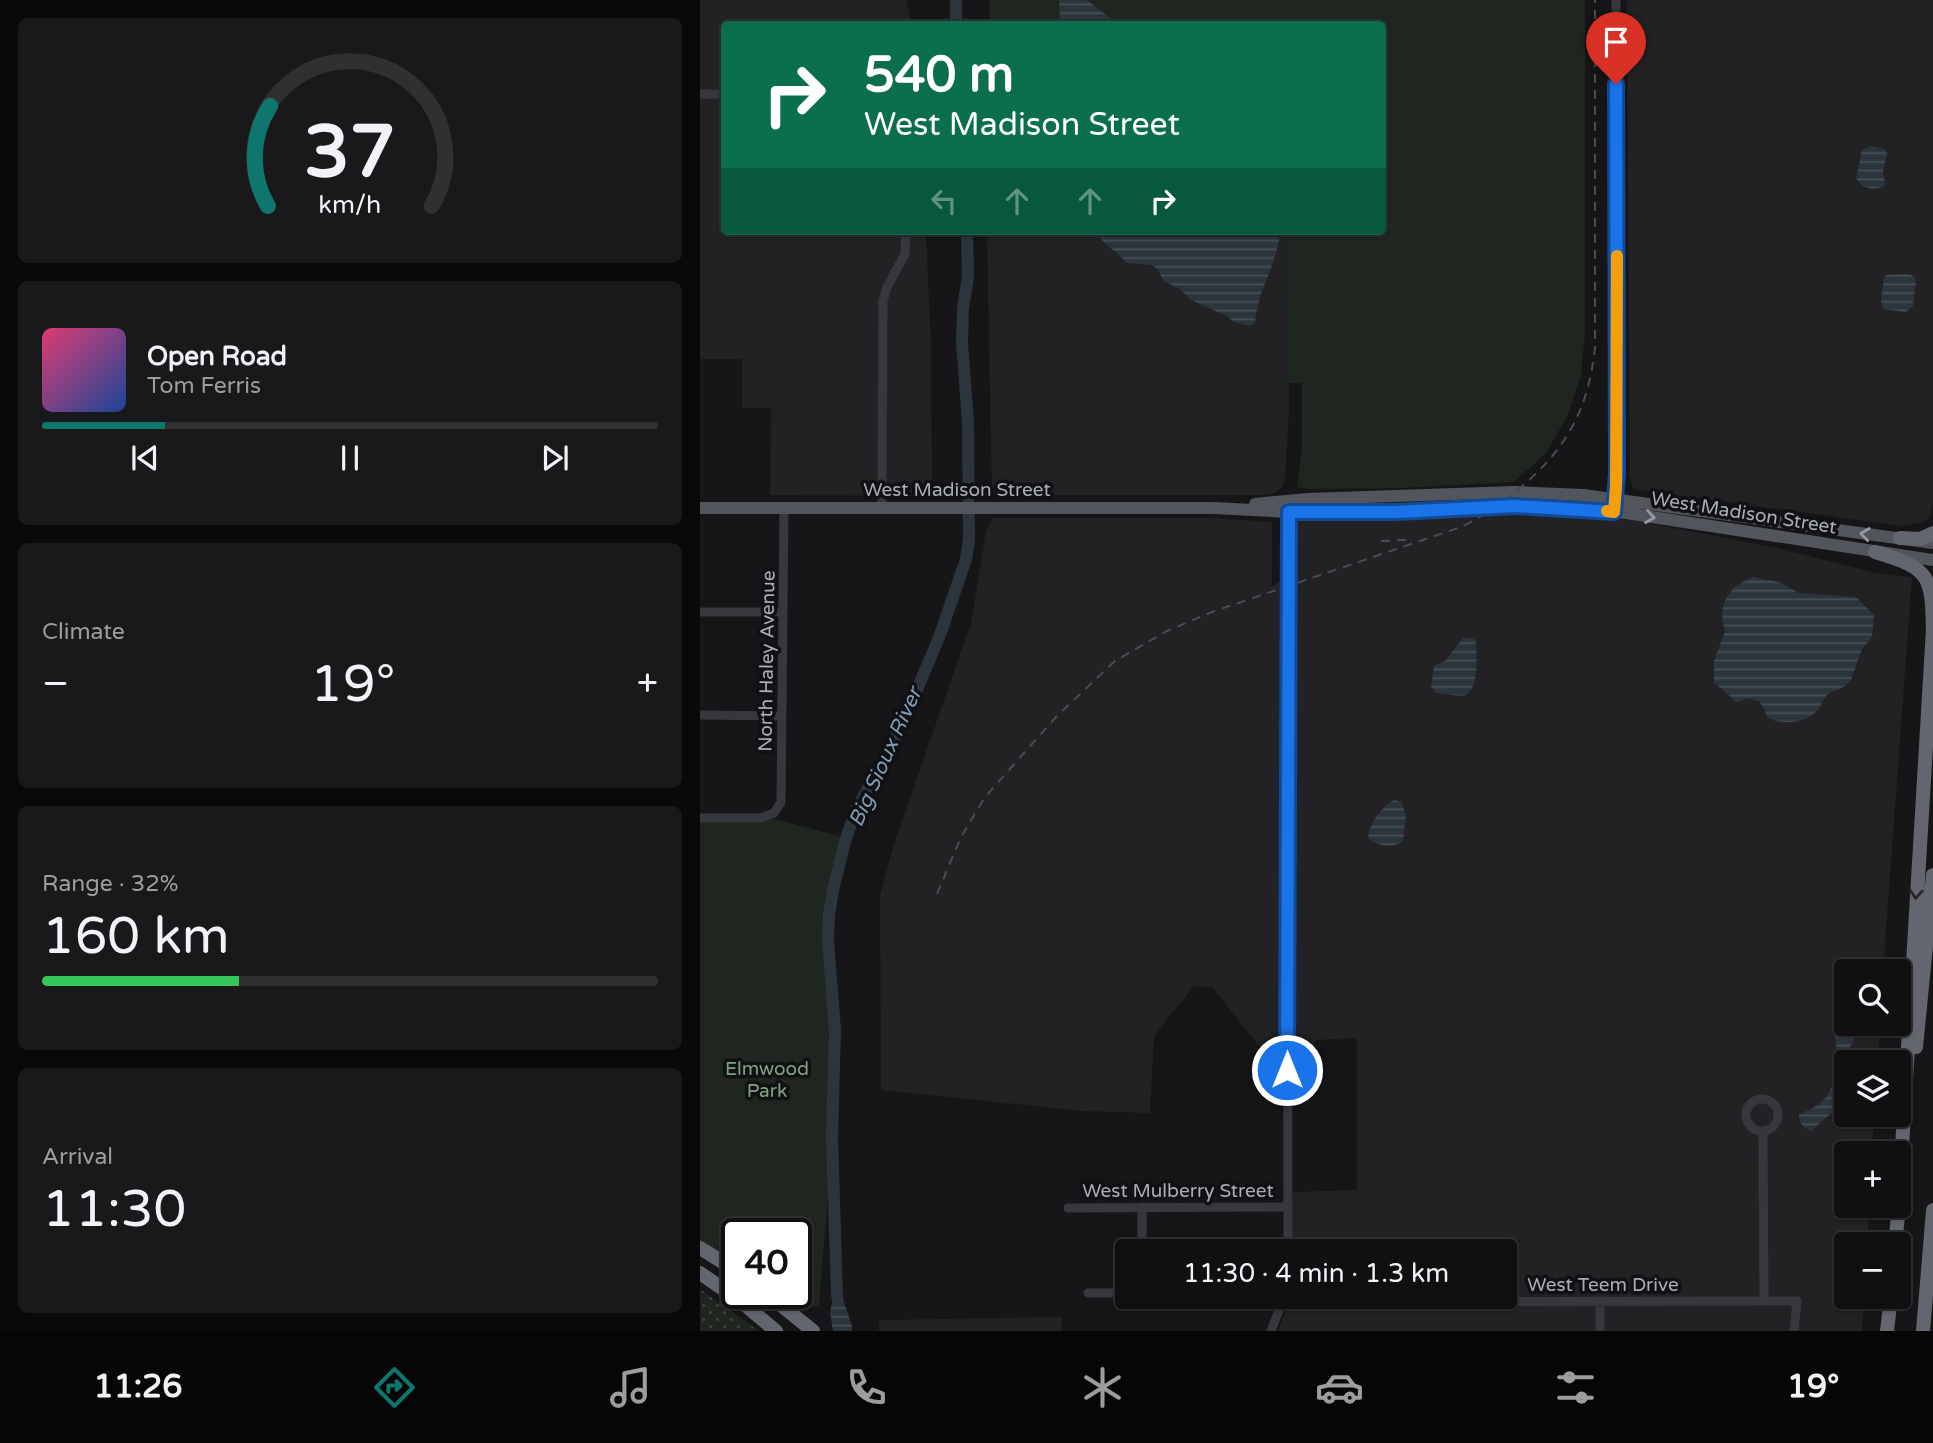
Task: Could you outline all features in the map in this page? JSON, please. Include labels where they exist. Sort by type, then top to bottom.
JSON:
[{"type":"highway","points":[[1900,538],[1920,538],[1933,533]]},
{"type":"highway","points":[[1875,552],[1912,563],[1924,572],[1932,593],[1933,639]]},
{"type":"highway","points":[[1902,1141],[1933,629]]},
{"type":"highway","points":[[1897,1232],[1933,875]]},
{"type":"highway","points":[[1923,1331],[1933,1210]]},
{"type":"highway","points":[[1928,1277],[1933,1245]]},
{"type":"highway","points":[[700,1248],[721,1261]]},
{"type":"highway","points":[[700,1273],[739,1300],[776,1331]]},
{"type":"highway","points":[[787,1309],[813,1331]]},
{"type":"highway","points":[[1887,1331],[1890,1309]]},
{"type":"main road","name":"West Madison Street","points":[[700,508],[1289,507],[1514,492],[1616,498],[1933,543]]},
{"type":"main road","name":"West Madison Street","points":[[1289,507],[1396,512],[1515,506],[1614,512],[1933,560]]},
{"type":"street","points":[[1614,512],[1616,0]]},
{"type":"street","points":[[700,94],[721,94]]},
{"type":"street","points":[[882,508],[883,301],[887,287],[896,275],[905,254],[906,235]]},
{"type":"street","points":[[1288,1239],[1286,940],[1289,507]]},
{"type":"street","name":"North Haley Avenue","points":[[700,818],[761,818],[775,813],[781,802],[784,508]]},
{"type":"street","points":[[700,612],[783,612]]},
{"type":"street","points":[[700,715],[782,716]]},
{"type":"street","points":[[1763,1131],[1764,1301]]},
{"type":"street","points":[[1142,1207],[1142,1239]]},
{"type":"street","name":"West Mulberry Street","points":[[1068,1208],[1288,1207]]},
{"type":"street","points":[[1088,1293],[1115,1292]]},
{"type":"street","name":"West Teem Drive","points":[[1517,1301],[1797,1301],[1794,1331]]},
{"type":"street","points":[[1600,1301],[1601,1331]]},
{"type":"street","points":[[1271,1331],[1279,1309]]},
{"type":"shaded area","points":[[700,0],[906,0],[911,21],[721,21],[721,235],[926,235],[931,344],[932,496],[770,495],[771,408],[742,408],[742,359],[700,359]]},
{"type":"shaded area","points":[[1059,0],[1087,0],[1114,21],[1060,21]]},
{"type":"shaded area","points":[[1627,0],[1933,0],[1933,503],[1929,518],[1924,522],[1902,526],[1633,489],[1630,475]]},
{"type":"shaded area","points":[[1871,146],[1886,150],[1887,154],[1883,171],[1885,185],[1873,189],[1865,187],[1856,178],[1862,150]]},
{"type":"shaded area","points":[[987,235],[1289,235],[1289,410],[1285,479],[1282,487],[1268,495],[992,495]]},
{"type":"shaded area","points":[[1098,235],[1280,235],[1259,301],[1255,323],[1249,326],[1234,322],[1227,316],[1191,300],[1180,289],[1164,281],[1152,265],[1126,263]]},
{"type":"shaded area","points":[[1912,275],[1916,280],[1913,306],[1906,312],[1883,309],[1881,301],[1884,277]]},
{"type":"shaded area","points":[[1508,511],[1632,520],[1778,548],[1876,573],[1912,577],[1884,959],[1834,959],[1834,1036],[1879,1036],[1879,1050],[1834,1050],[1834,1127],[1873,1127],[1873,1141],[1834,1141],[1834,1218],[1868,1218],[1868,1232],[1834,1232],[1834,1309],[1864,1309],[1862,1331],[1278,1331],[1286,1309],[1517,1309],[1517,1239],[1290,1239],[1293,1192],[1357,1190],[1357,1038],[1316,1040],[1300,1065],[1274,1065],[1212,987],[1194,986],[1154,1036],[1150,1113],[1083,1111],[881,1090],[880,896],[893,847],[971,623],[986,531],[993,518],[1207,518],[1272,522],[1272,586],[1293,573],[1295,517]]},
{"type":"shaded area","points":[[1752,577],[1779,582],[1799,593],[1856,597],[1874,615],[1872,637],[1862,649],[1851,680],[1827,695],[1818,710],[1808,718],[1789,722],[1769,719],[1760,702],[1749,698],[1737,702],[1714,683],[1714,661],[1725,631],[1722,620],[1724,604],[1735,587]]},
{"type":"shaded area","points":[[1463,638],[1476,641],[1473,686],[1465,695],[1437,693],[1431,687],[1434,666],[1446,660]]},
{"type":"shaded area","points":[[1395,800],[1401,802],[1406,815],[1403,841],[1385,846],[1368,838],[1377,816]]},
{"type":"shaded area","points":[[1835,1036],[1856,1036],[1848,1050],[1836,1050]]},
{"type":"shaded area","points":[[1834,1078],[1834,1111],[1811,1131],[1802,1125],[1799,1115],[1818,1105],[1831,1089]]},
{"type":"shaded area","points":[[837,1281],[852,1331],[833,1331],[830,1312]]},
{"type":"shaded area","points":[[1062,1317],[1061,1331],[879,1331],[879,1320]]},
{"type":"green space","points":[[989,0],[1585,0],[1585,334],[1581,375],[1568,415],[1546,453],[1514,482],[1400,488],[1297,487],[1302,447],[1302,383],[1288,383],[1286,235],[1386,235],[1386,21],[990,21]]},
{"type":"green space","name":"Elmwood Park","points":[[700,817],[768,817],[846,838],[829,916],[835,1043],[834,1092],[819,1307],[812,1306],[812,1218],[721,1218],[721,1262],[700,1249]]},
{"type":"green space","points":[[700,1289],[721,1304],[721,1309],[728,1309],[759,1331],[700,1331]]},
{"type":"waterway","name":"Big Sioux River","points":[[956,0],[956,21]]},
{"type":"waterway","name":"Big Sioux River","points":[[837,1296],[832,1137],[835,1030],[828,941],[829,915],[846,838],[857,808],[893,743],[916,692],[940,635],[966,559],[969,539],[968,422],[962,343],[968,276],[967,235]]},
{"type":"railway","points":[[937,894],[961,837],[985,797],[1056,717],[1115,661],[1167,631],[1212,612],[1461,527],[1477,519],[1520,488],[1551,458],[1563,442],[1581,409],[1595,348],[1595,0]]},
{"type":"railway","points":[[1381,541],[1406,540]]},
{"type":"slow traffic","points":[[1607,511],[1614,512],[1616,487],[1617,256]]},
{"type":"route","points":[[1287,1070],[1289,512],[1396,512],[1515,506],[1614,512],[1617,474],[1616,84]]}]
